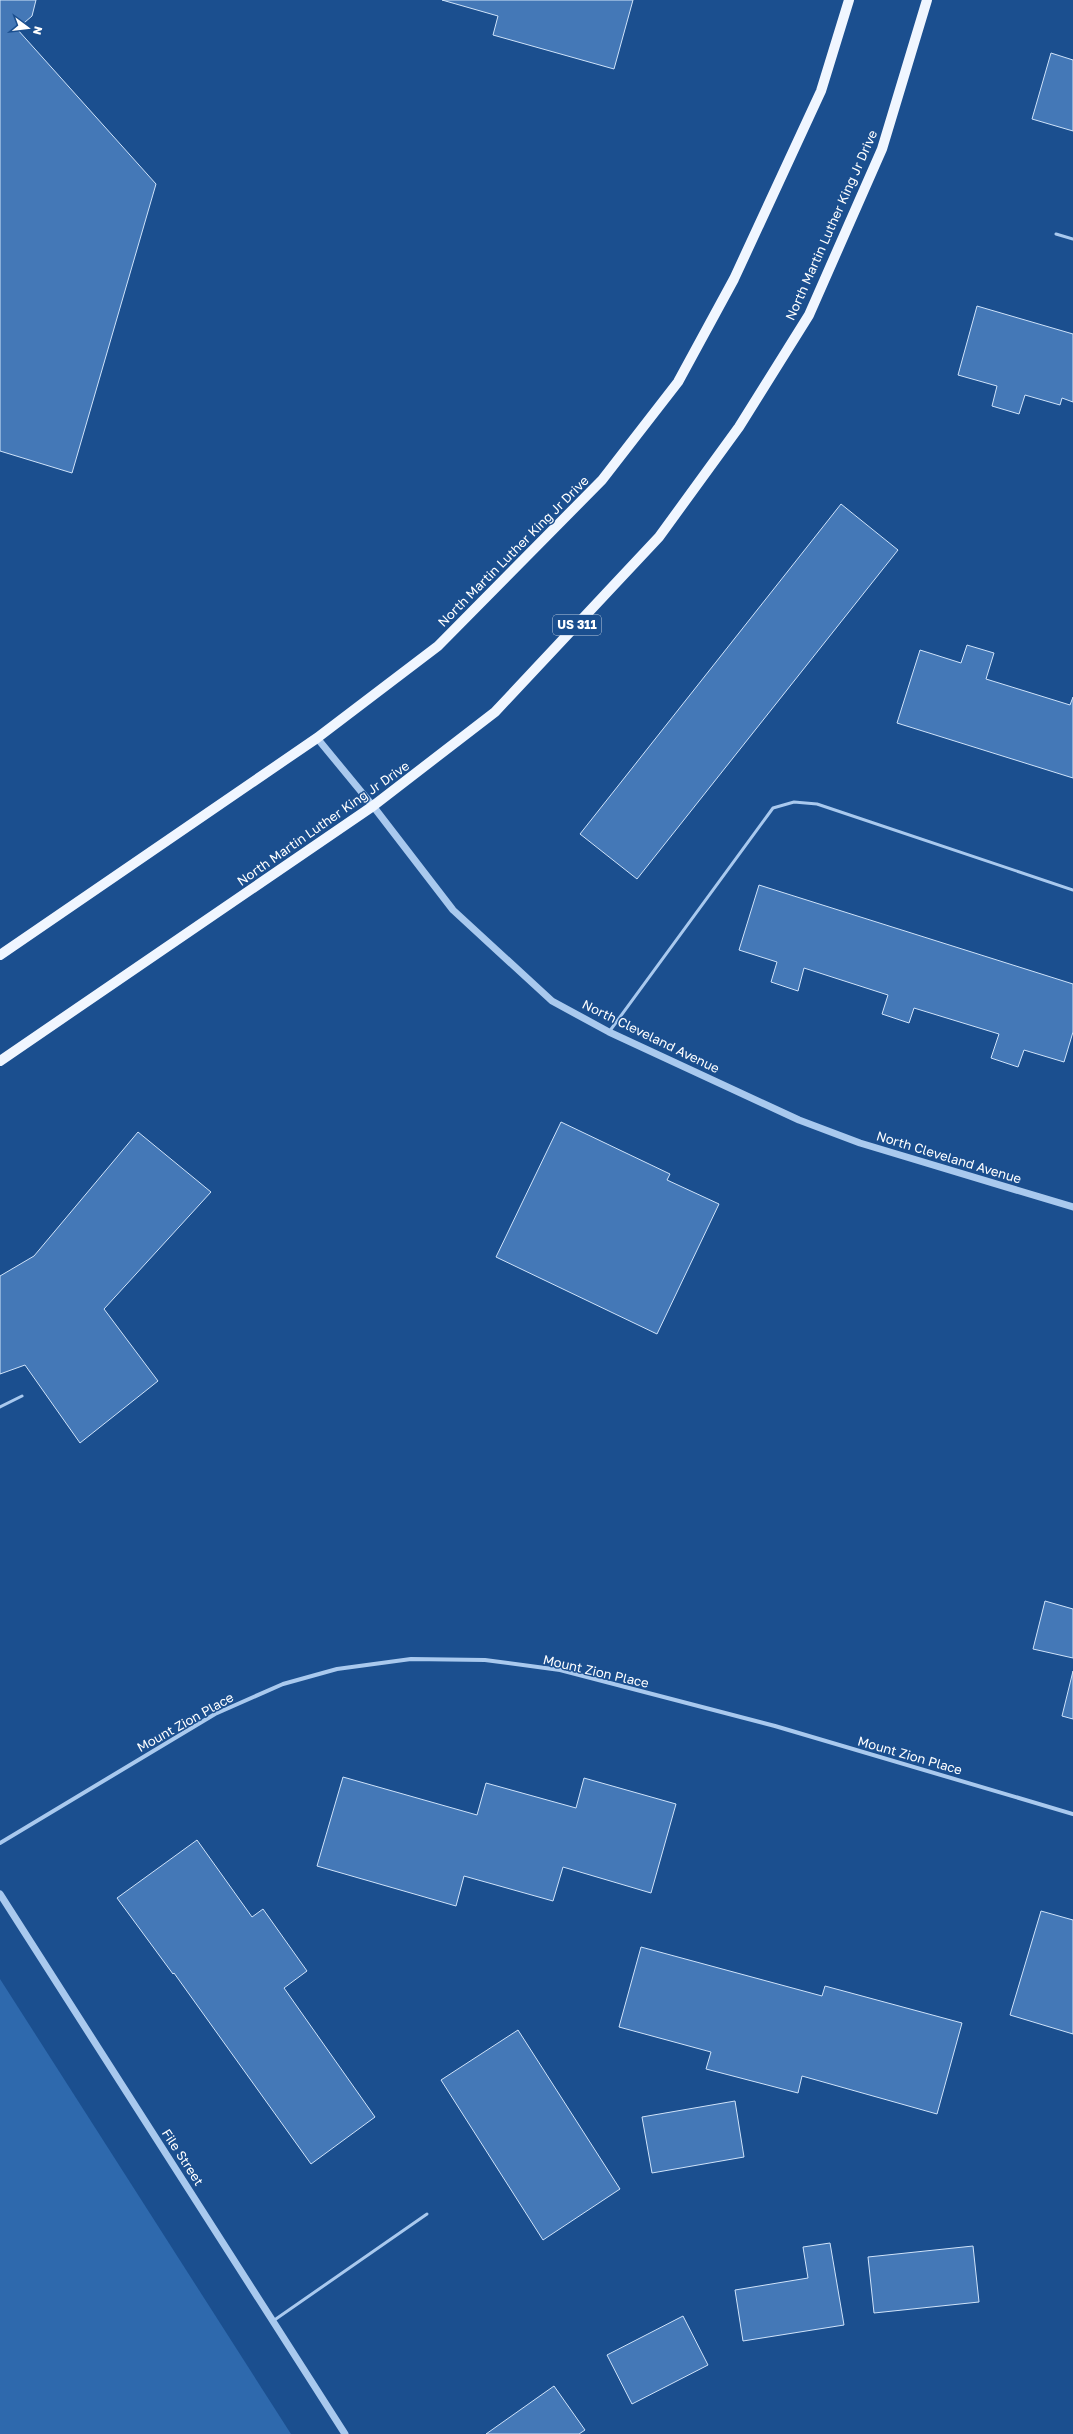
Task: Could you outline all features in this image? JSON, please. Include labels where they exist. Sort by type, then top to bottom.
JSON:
[{"type":"main road","name":"North Martin Luther King Jr Drive","points":[[0,955],[317,738],[438,646],[602,480],[678,382],[734,279],[821,90],[849,0]]},
{"type":"main road","name":"North Martin Luther King Jr Drive","points":[[0,1061],[373,806],[495,712],[659,537],[739,427],[808,315],[882,149],[927,0]]},
{"type":"street","name":"North Cleveland Avenue","points":[[317,738],[373,806],[454,910],[552,1001],[609,1032],[799,1120],[860,1142],[1073,1207]]},
{"type":"street","name":"Mount Zion Place","points":[[0,1843],[215,1714],[282,1684],[337,1669],[411,1659],[485,1660],[560,1670],[775,1726],[1073,1814]]},
{"type":"street","name":"File Street","points":[[0,1894],[345,2434]]},
{"type":"lane","points":[[1056,234],[1073,239]]},
{"type":"lane","points":[[609,1032],[773,808],[794,802],[817,804],[1073,890]]},
{"type":"lane","points":[[0,1407],[22,1396]]},
{"type":"lane","points":[[273,2321],[427,2214]]},
{"type":"shaded area","points":[[0,1979],[291,2434],[0,2434]]},
{"type":"building","points":[[0,0],[36,0],[32,16],[17,29],[156,184],[72,473],[0,451]]},
{"type":"building","points":[[442,0],[633,0],[614,69],[493,35],[498,16]]},
{"type":"building","points":[[1051,53],[1073,60],[1073,131],[1032,119]]},
{"type":"building","points":[[977,306],[1073,334],[1073,402],[1062,398],[1060,405],[1025,395],[1019,414],[992,406],[997,386],[958,375]]},
{"type":"building","points":[[841,504],[898,550],[637,879],[580,834]]},
{"type":"building","points":[[967,645],[994,653],[986,679],[1070,705],[1073,697],[1073,778],[897,723],[920,650],[961,663]]},
{"type":"building","points":[[759,885],[1073,984],[1073,1032],[1064,1062],[1024,1050],[1018,1067],[991,1058],[999,1034],[914,1008],[909,1023],[882,1014],[888,995],[804,968],[798,991],[771,982],[777,962],[739,950]]},
{"type":"building","points":[[561,1122],[670,1174],[667,1180],[719,1204],[657,1334],[496,1257]]},
{"type":"building","points":[[138,1132],[211,1192],[104,1309],[158,1381],[80,1443],[25,1365],[0,1374],[0,1276],[34,1256]]},
{"type":"building","points":[[1045,1601],[1073,1609],[1073,1658],[1033,1649]]},
{"type":"building","points":[[1073,1671],[1073,1719],[1062,1716]]},
{"type":"building","points":[[343,1777],[477,1815],[486,1783],[576,1808],[584,1778],[676,1804],[651,1893],[563,1867],[553,1901],[464,1876],[456,1906],[317,1866]]},
{"type":"building","points":[[197,1840],[252,1917],[263,1909],[307,1971],[284,1988],[375,2117],[311,2164],[174,1973],[173,1974],[117,1898]]},
{"type":"building","points":[[1041,1911],[1073,1920],[1073,2034],[1010,2015]]},
{"type":"building","points":[[641,1947],[822,1996],[825,1986],[962,2023],[937,2114],[802,2076],[798,2093],[706,2069],[711,2052],[619,2027]]},
{"type":"building","points":[[518,2030],[620,2189],[543,2240],[441,2080]]},
{"type":"building","points":[[735,2101],[744,2157],[652,2173],[642,2117]]},
{"type":"building","points":[[830,2243],[844,2325],[743,2341],[735,2290],[808,2278],[803,2247]]},
{"type":"building","points":[[973,2246],[979,2302],[874,2313],[868,2257]]},
{"type":"building","points":[[683,2316],[708,2365],[632,2404],[607,2355]]},
{"type":"building","points":[[554,2386],[585,2430],[579,2434],[486,2434]]}]
